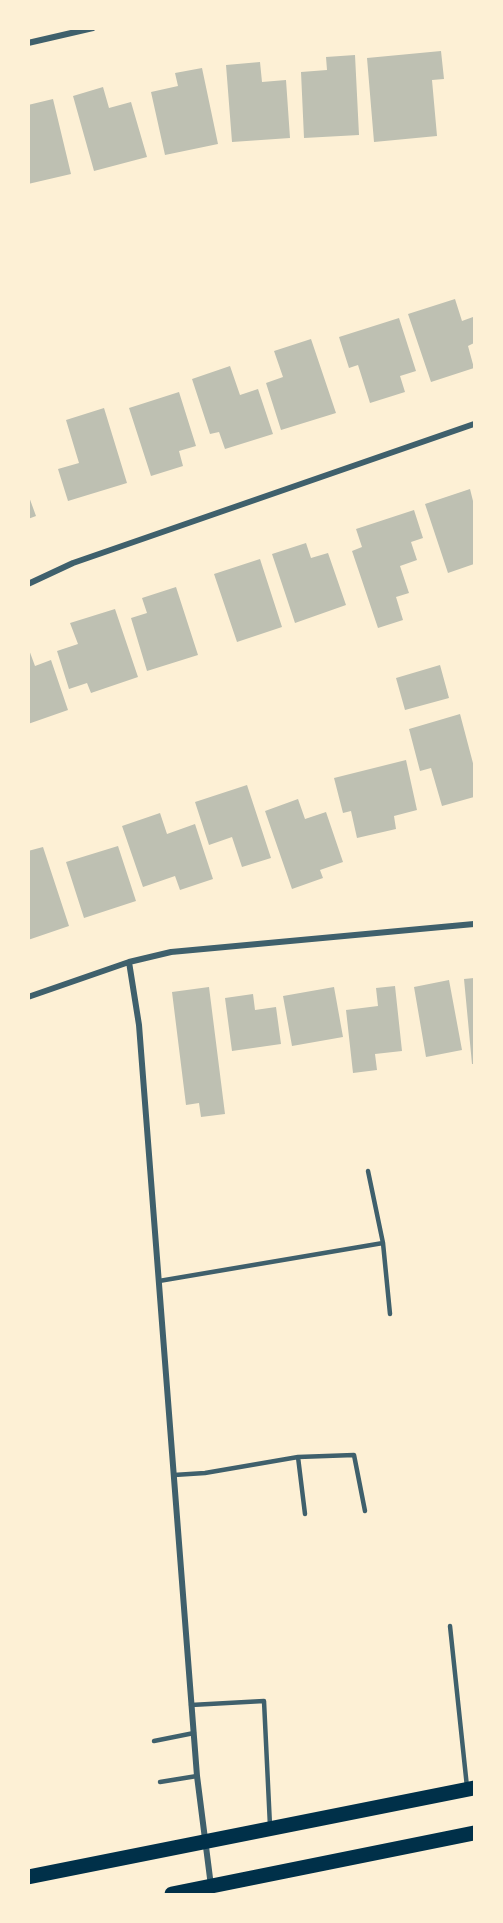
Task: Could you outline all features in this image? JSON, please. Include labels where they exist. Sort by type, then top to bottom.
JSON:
[{"type":"main road","points":[[28,1877],[471,1788]]},
{"type":"main road","points":[[172,1894],[474,1833]]},
{"type":"street","points":[[28,43],[93,28]]},
{"type":"street","points":[[28,584],[73,563],[474,424]]},
{"type":"street","points":[[28,997],[129,962],[171,952],[474,924]]},
{"type":"street","points":[[129,962],[139,1025],[191,1706],[211,1887]]},
{"type":"lane","points":[[368,1171],[383,1243],[390,1314]]},
{"type":"lane","points":[[159,1281],[383,1243]]},
{"type":"lane","points":[[174,1475],[205,1473],[297,1457],[354,1455],[365,1511]]},
{"type":"lane","points":[[297,1457],[305,1514]]},
{"type":"lane","points":[[450,1626],[471,1788]]},
{"type":"lane","points":[[191,1706],[264,1701],[270,1829]]},
{"type":"lane","points":[[154,1741],[194,1733]]},
{"type":"lane","points":[[160,1782],[197,1776]]},
{"type":"building","points":[[441,51],[444,79],[432,80],[437,136],[374,142],[367,58]]},
{"type":"building","points":[[355,55],[359,135],[304,138],[301,72],[327,70],[326,57]]},
{"type":"building","points":[[260,62],[262,82],[286,80],[290,138],[232,142],[226,65]]},
{"type":"building","points":[[202,68],[218,144],[165,155],[151,92],[178,86],[175,73]]},
{"type":"building","points":[[103,87],[109,108],[131,102],[147,157],[94,171],[73,96]]},
{"type":"building","points":[[53,99],[71,174],[28,184],[28,105]]},
{"type":"building","points":[[455,299],[462,321],[473,317],[474,343],[468,346],[474,368],[431,382],[408,314]]},
{"type":"building","points":[[399,318],[416,371],[400,376],[405,392],[370,403],[358,365],[349,368],[339,337]]},
{"type":"building","points":[[311,339],[336,413],[281,430],[266,383],[283,377],[274,351]]},
{"type":"building","points":[[230,366],[240,395],[258,389],[273,434],[225,449],[219,432],[210,434],[192,379]]},
{"type":"building","points":[[179,392],[196,446],[179,451],[183,466],[151,476],[129,408]]},
{"type":"building","points":[[104,408],[127,483],[68,501],[58,469],[79,463],[66,420]]},
{"type":"building","points":[[470,489],[474,505],[474,564],[448,573],[425,504]]},
{"type":"building","points":[[28,494],[36,516],[28,519]]},
{"type":"building","points":[[414,510],[423,538],[411,542],[417,560],[400,566],[409,593],[396,597],[403,620],[378,628],[352,551],[362,547],[356,529]]},
{"type":"building","points":[[306,543],[311,558],[328,553],[346,605],[295,623],[272,554]]},
{"type":"building","points":[[260,559],[282,627],[237,642],[214,574]]},
{"type":"building","points":[[176,587],[198,655],[147,671],[131,618],[147,613],[142,598]]},
{"type":"building","points":[[115,609],[138,677],[91,693],[87,683],[69,689],[57,651],[78,644],[70,623]]},
{"type":"building","points":[[28,647],[35,666],[51,660],[68,710],[28,724]]},
{"type":"building","points":[[440,665],[449,698],[405,710],[396,678]]},
{"type":"building","points":[[460,714],[474,767],[474,797],[442,806],[431,768],[420,771],[409,729]]},
{"type":"building","points":[[406,760],[417,810],[394,816],[396,829],[357,838],[351,811],[343,813],[334,778]]},
{"type":"building","points":[[247,785],[271,858],[242,867],[232,837],[209,845],[195,802]]},
{"type":"building","points":[[298,799],[305,819],[326,812],[343,862],[320,870],[323,878],[292,889],[265,811]]},
{"type":"building","points":[[160,813],[167,834],[195,824],[213,879],[180,890],[175,876],[143,887],[122,826]]},
{"type":"building","points":[[118,846],[136,901],[84,918],[66,862]]},
{"type":"building","points":[[43,847],[69,926],[28,940],[28,851]]},
{"type":"building","points":[[474,978],[474,1064],[472,1064],[464,979]]},
{"type":"building","points":[[449,980],[462,1050],[426,1057],[414,987]]},
{"type":"building","points":[[395,986],[402,1051],[375,1054],[377,1070],[353,1073],[346,1010],[378,1006],[376,988]]},
{"type":"building","points":[[209,987],[225,1114],[201,1117],[199,1103],[186,1105],[172,992]]},
{"type":"building","points":[[334,987],[343,1037],[292,1046],[283,996]]},
{"type":"building","points":[[253,994],[255,1010],[276,1007],[281,1044],[232,1051],[225,998]]}]
